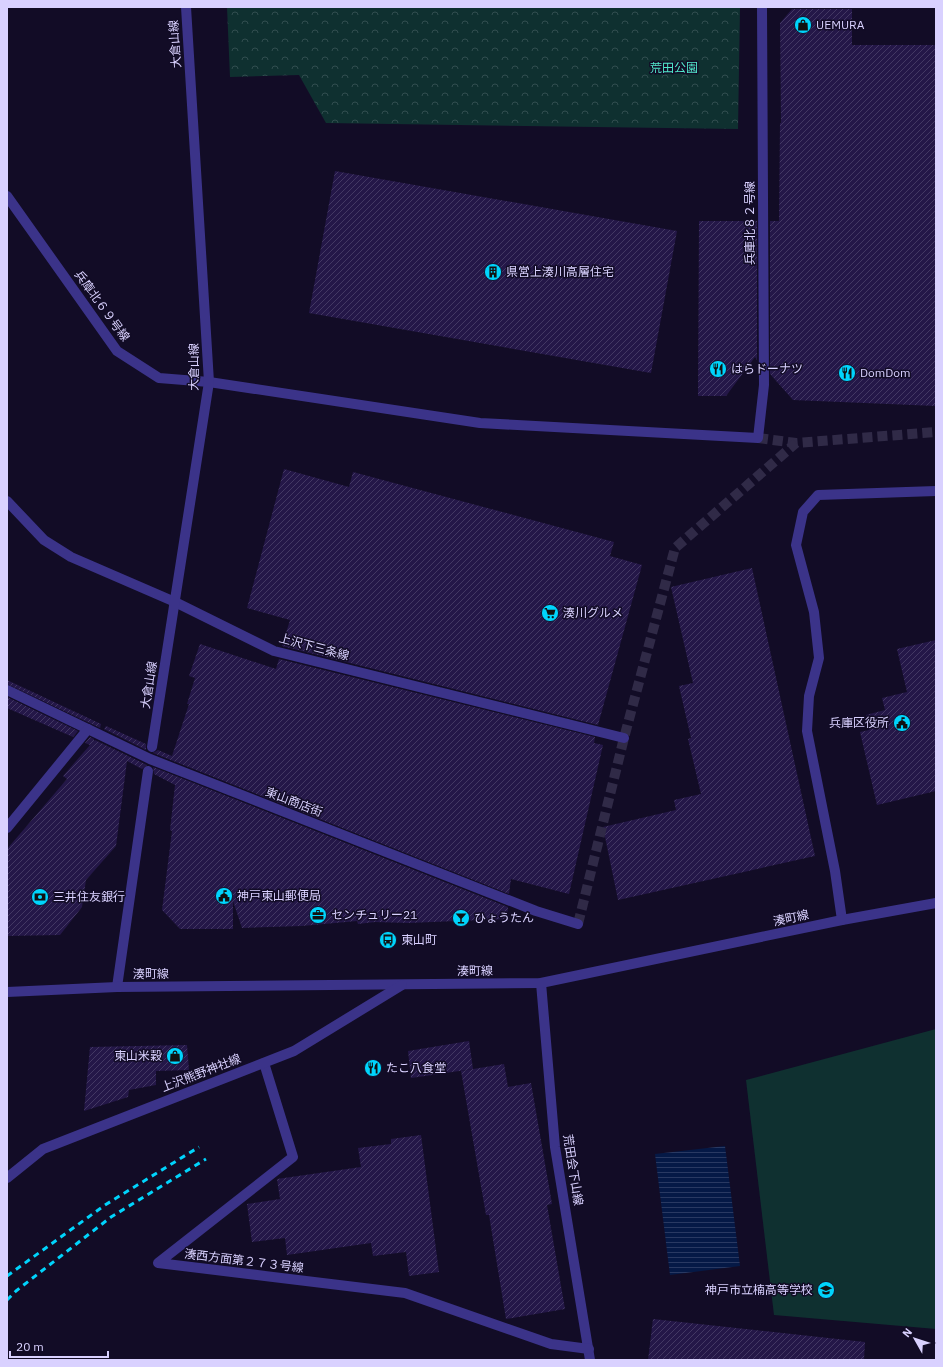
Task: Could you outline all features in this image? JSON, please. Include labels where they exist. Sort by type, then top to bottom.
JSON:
[{"type":"street","name":"大倉山線","points":[[152,747],[210,382],[186,7]]},
{"type":"street","name":"兵庫北８２号線","points":[[758,438],[764,385],[762,7]]},
{"type":"street","name":"兵庫北６９号線","points":[[7,196],[117,351],[159,378],[210,382],[480,423],[758,438]]},
{"type":"street","points":[[842,920],[835,871],[807,731],[809,696],[819,658],[814,612],[796,545],[803,512],[818,495],[936,491]]},
{"type":"street","name":"上沢下三条線","points":[[7,501],[44,540],[71,557],[175,602],[274,651],[624,738]]},
{"type":"street","name":"東山商店街","points":[[7,690],[150,759],[536,911],[578,924]]},
{"type":"street","points":[[7,828],[88,729]]},
{"type":"street","points":[[117,987],[148,772]]},
{"type":"street","name":"湊町線","points":[[7,992],[117,987],[541,983],[842,920],[936,903]]},
{"type":"street","name":"荒田会下山線","points":[[541,983],[555,1147],[590,1360]]},
{"type":"street","name":"上沢熊野神社線","points":[[7,1178],[43,1149],[294,1051],[402,985]]},
{"type":"street","name":"湊西方面第２７３号線","points":[[264,1063],[293,1158],[158,1264],[405,1293],[551,1344],[589,1349]]},
{"type":"green space","name":"荒田公園","points":[[227,7],[740,7],[738,129],[326,123],[299,75],[230,77]]},
{"type":"green space","points":[[936,1029],[936,1329],[774,1315],[746,1080]]},
{"type":"water","points":[[725,1146],[740,1266],[670,1275],[655,1154]]},
{"type":"building","points":[[792,9],[852,9],[852,45],[936,45],[936,406],[793,400],[770,374],[770,221],[779,221],[781,123],[780,23]]},
{"type":"building","name":"県営上湊川高層住宅","points":[[335,171],[677,231],[651,373],[309,313]]},
{"type":"building","points":[[699,221],[757,221],[757,360],[755,357],[726,396],[698,396]]},
{"type":"building","points":[[284,469],[349,487],[353,472],[614,542],[610,556],[642,565],[598,725],[282,646],[290,620],[247,608]]},
{"type":"building","points":[[752,568],[815,856],[618,900],[603,827],[676,810],[674,800],[701,794],[688,739],[691,738],[679,686],[693,683],[671,587]]},
{"type":"building","name":"兵庫区役所","points":[[936,640],[936,791],[877,805],[860,732],[869,730],[866,715],[885,710],[882,698],[907,692],[897,649]]},
{"type":"building","points":[[200,644],[276,669],[279,659],[595,737],[594,743],[603,745],[569,894],[511,879],[509,894],[153,753],[158,750],[172,756],[189,704],[187,704],[195,678],[189,676]]},
{"type":"building","points":[[7,680],[101,724],[100,728],[7,684]]},
{"type":"building","points":[[7,697],[78,731],[73,737],[7,708]]},
{"type":"building","points":[[106,726],[146,744],[146,750],[104,729]]},
{"type":"building","points":[[90,737],[94,739],[94,741],[95,740],[147,765],[142,769],[127,761],[116,846],[86,880],[82,907],[60,935],[7,936],[7,849],[67,779],[63,776],[90,745],[85,743]]},
{"type":"building","points":[[153,767],[508,907],[507,919],[408,923],[375,922],[358,924],[357,921],[302,926],[242,928],[233,901],[233,929],[180,929],[162,910],[172,831],[170,830],[175,785],[154,774]]},
{"type":"building","points":[[469,1041],[473,1069],[411,1078],[408,1051]]},
{"type":"building","points":[[187,1045],[189,1070],[156,1071],[156,1085],[129,1090],[128,1097],[84,1111],[90,1047]]},
{"type":"building","points":[[504,1064],[508,1087],[531,1083],[552,1204],[547,1205],[565,1309],[506,1319],[489,1215],[486,1215],[461,1071]]},
{"type":"building","points":[[421,1135],[439,1272],[409,1276],[406,1252],[373,1256],[371,1243],[287,1255],[285,1238],[252,1242],[247,1204],[280,1199],[277,1179],[361,1167],[358,1148],[391,1144],[391,1139]]},
{"type":"building","points":[[653,1319],[865,1342],[864,1360],[648,1360]]},
{"type":"tunnel","points":[[758,438],[796,443],[936,432]]},
{"type":"tunnel","points":[[578,924],[624,738],[675,548],[796,443]]},
{"type":"railway","points":[[7,1276],[105,1205],[199,1147]]},
{"type":"railway","points":[[7,1300],[16,1291],[111,1217],[206,1159]]},
{"type":"place","name":"UEMURA","points":[[803,25]]},
{"type":"place","name":"県営上湊川高層住宅","points":[[493,272]]},
{"type":"place","name":"はらドーナツ","points":[[718,369]]},
{"type":"place","name":"DomDom","points":[[847,373]]},
{"type":"place","name":"湊川グルメ","points":[[550,613]]},
{"type":"place","name":"兵庫区役所","points":[[902,723]]},
{"type":"place","name":"神戸東山郵便局","points":[[224,896]]},
{"type":"place","name":"三井住友銀行","points":[[40,897]]},
{"type":"place","name":"センチュリー21","points":[[318,915]]},
{"type":"place","name":"ひょうたん","points":[[461,918]]},
{"type":"place","name":"東山町","points":[[388,940]]},
{"type":"place","name":"東山米穀","points":[[175,1056]]},
{"type":"place","name":"たこ八食堂","points":[[373,1068]]},
{"type":"place","name":"神戸市立楠高等学校","points":[[826,1290]]}]
